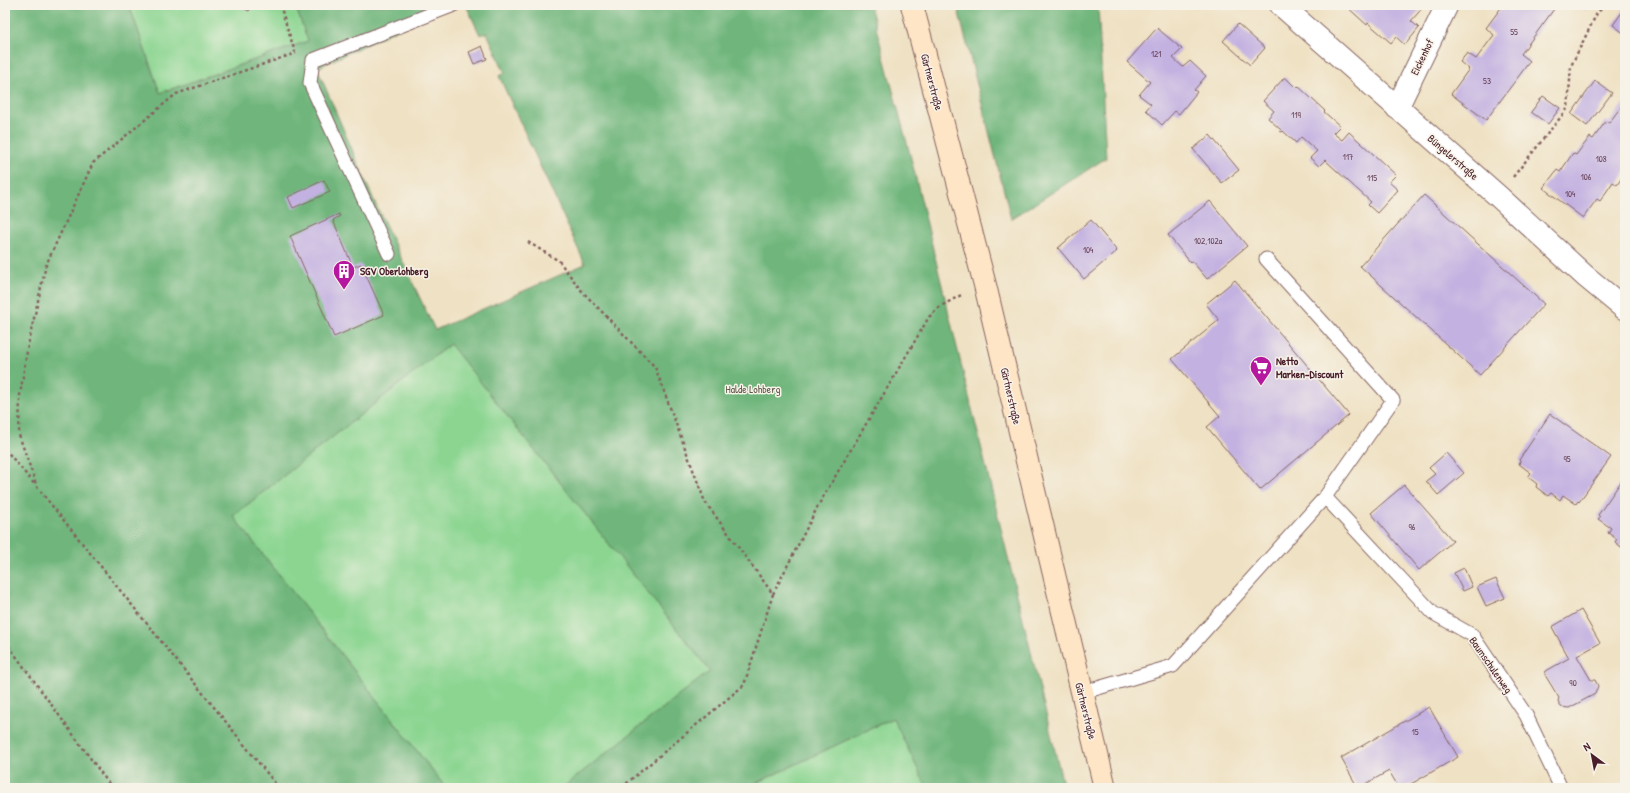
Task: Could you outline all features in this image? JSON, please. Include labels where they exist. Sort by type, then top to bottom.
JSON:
[{"type":"main road","name":"Gärtnerstraße","points":[[912,5],[985,285],[1081,693],[1105,788]]},
{"type":"street","name":"Büngelerstraße","points":[[1281,5],[1498,196],[1585,276],[1625,309]]},
{"type":"street","name":"Eickenhof","points":[[1397,108],[1447,5]]},
{"type":"lane","points":[[389,254],[310,83],[313,60],[454,5]]},
{"type":"lane","points":[[1081,693],[1173,666],[1325,497],[1393,400],[1266,259]]},
{"type":"lane","name":"Baumschulenweg","points":[[1325,497],[1433,613],[1472,635],[1526,715],[1561,788]]},
{"type":"path","points":[[37,487],[19,435],[20,395],[28,345],[46,265],[93,163],[176,94],[295,52],[280,5]]},
{"type":"path","points":[[1498,196],[1568,108],[1571,66],[1596,15],[1604,5]]},
{"type":"path","points":[[528,242],[558,261],[580,289],[655,367],[705,502],[773,594]]},
{"type":"path","points":[[621,788],[744,685],[773,594],[819,504],[929,316],[957,296],[985,285]]},
{"type":"path","points":[[5,448],[279,788]]},
{"type":"path","points":[[5,641],[112,788]]},
{"type":"green space","name":"Halde Lohberg","points":[[5,5],[129,5],[160,93],[308,41],[295,5],[448,5],[317,68],[375,203],[435,330],[585,264],[499,76],[505,73],[487,33],[480,35],[466,5],[870,5],[911,158],[1064,788],[927,788],[893,718],[746,788],[562,788],[710,671],[450,344],[233,516],[446,788],[5,788]]},
{"type":"green space","points":[[129,5],[295,5],[308,41],[160,93]]},
{"type":"green space","points":[[957,5],[1098,5],[1106,158],[1011,219]]},
{"type":"green space","points":[[450,344],[710,671],[562,788],[446,788],[233,516]]},
{"type":"green space","points":[[893,718],[927,788],[746,788]]},
{"type":"building","points":[[237,5],[252,5],[249,11]]},
{"type":"building","points":[[1345,5],[1425,5],[1411,21],[1419,28],[1405,45],[1396,37],[1391,43],[1368,23],[1367,25]]},
{"type":"building","points":[[1503,5],[1557,5],[1521,54],[1530,61],[1486,120],[1451,94],[1469,69],[1460,62],[1467,53],[1476,59],[1494,35],[1486,28]]},
{"type":"building","points":[[1579,5],[1590,5],[1586,10]]},
{"type":"building","points":[[1625,8],[1625,34],[1613,25]]},
{"type":"building","points":[[1238,24],[1265,48],[1250,65],[1223,41]]},
{"type":"building","points":[[1157,28],[1182,49],[1173,58],[1183,67],[1190,61],[1206,76],[1194,90],[1197,92],[1179,114],[1175,111],[1162,125],[1146,110],[1151,104],[1139,95],[1150,82],[1127,62]]},
{"type":"building","points":[[482,46],[487,59],[474,64],[469,52]]},
{"type":"building","points":[[1285,77],[1296,88],[1298,86],[1340,126],[1333,133],[1342,140],[1349,132],[1396,175],[1389,182],[1398,190],[1377,213],[1368,205],[1371,202],[1325,160],[1319,166],[1310,158],[1317,151],[1301,137],[1296,143],[1283,131],[1280,131],[1281,130],[1268,118],[1274,111],[1263,101]]},
{"type":"building","points":[[1595,81],[1612,93],[1587,126],[1571,114]]},
{"type":"building","points":[[1543,96],[1560,108],[1548,124],[1531,112]]},
{"type":"building","points":[[1623,104],[1625,106],[1625,173],[1617,185],[1613,182],[1600,201],[1597,199],[1583,218],[1543,188],[1557,170],[1560,172],[1573,153],[1576,155],[1590,137],[1593,139],[1606,121],[1609,123]]},
{"type":"building","points":[[1210,135],[1239,170],[1222,183],[1193,149]]},
{"type":"building","points":[[324,180],[330,192],[293,208],[288,197]]},
{"type":"building","points":[[1424,195],[1544,304],[1480,375],[1360,266]]},
{"type":"building","points":[[1210,201],[1247,246],[1207,279],[1192,261],[1190,262],[1168,235]]},
{"type":"building","name":"SGV Oberlohberg","points":[[339,214],[340,216],[333,220],[353,267],[361,264],[384,315],[334,337],[290,236]]},
{"type":"building","points":[[1091,220],[1117,251],[1084,279],[1058,248]]},
{"type":"building","name":"Netto Marken-Discount","points":[[1235,280],[1349,415],[1260,490],[1207,427],[1220,416],[1172,359],[1219,320],[1206,304]]},
{"type":"building","points":[[1550,414],[1611,457],[1579,502],[1578,501],[1576,504],[1563,495],[1560,500],[1551,493],[1548,496],[1536,487],[1537,484],[1528,477],[1531,473],[1519,464],[1519,460]]},
{"type":"building","points":[[1446,453],[1464,473],[1438,495],[1426,481],[1435,474],[1429,468]]},
{"type":"building","points":[[1625,476],[1625,550],[1615,542],[1617,539],[1608,533],[1611,528],[1598,519],[1600,517],[1598,515]]},
{"type":"building","points":[[1404,485],[1453,541],[1419,570],[1371,513]]},
{"type":"building","points":[[1464,568],[1472,587],[1463,591],[1454,573]]},
{"type":"building","points":[[1496,579],[1505,598],[1486,606],[1477,587]]},
{"type":"building","points":[[1581,610],[1600,643],[1577,656],[1591,680],[1595,680],[1598,686],[1595,694],[1569,708],[1561,707],[1558,701],[1559,698],[1545,675],[1546,671],[1569,658],[1552,627]]},
{"type":"building","points":[[1429,707],[1458,757],[1404,788],[1399,788],[1389,771],[1358,788],[1341,758]]},
{"type":"place","name":"SGV Oberlohberg","points":[[344,290]]},
{"type":"place","name":"Netto Marken-Discount","points":[[1261,386]]}]
